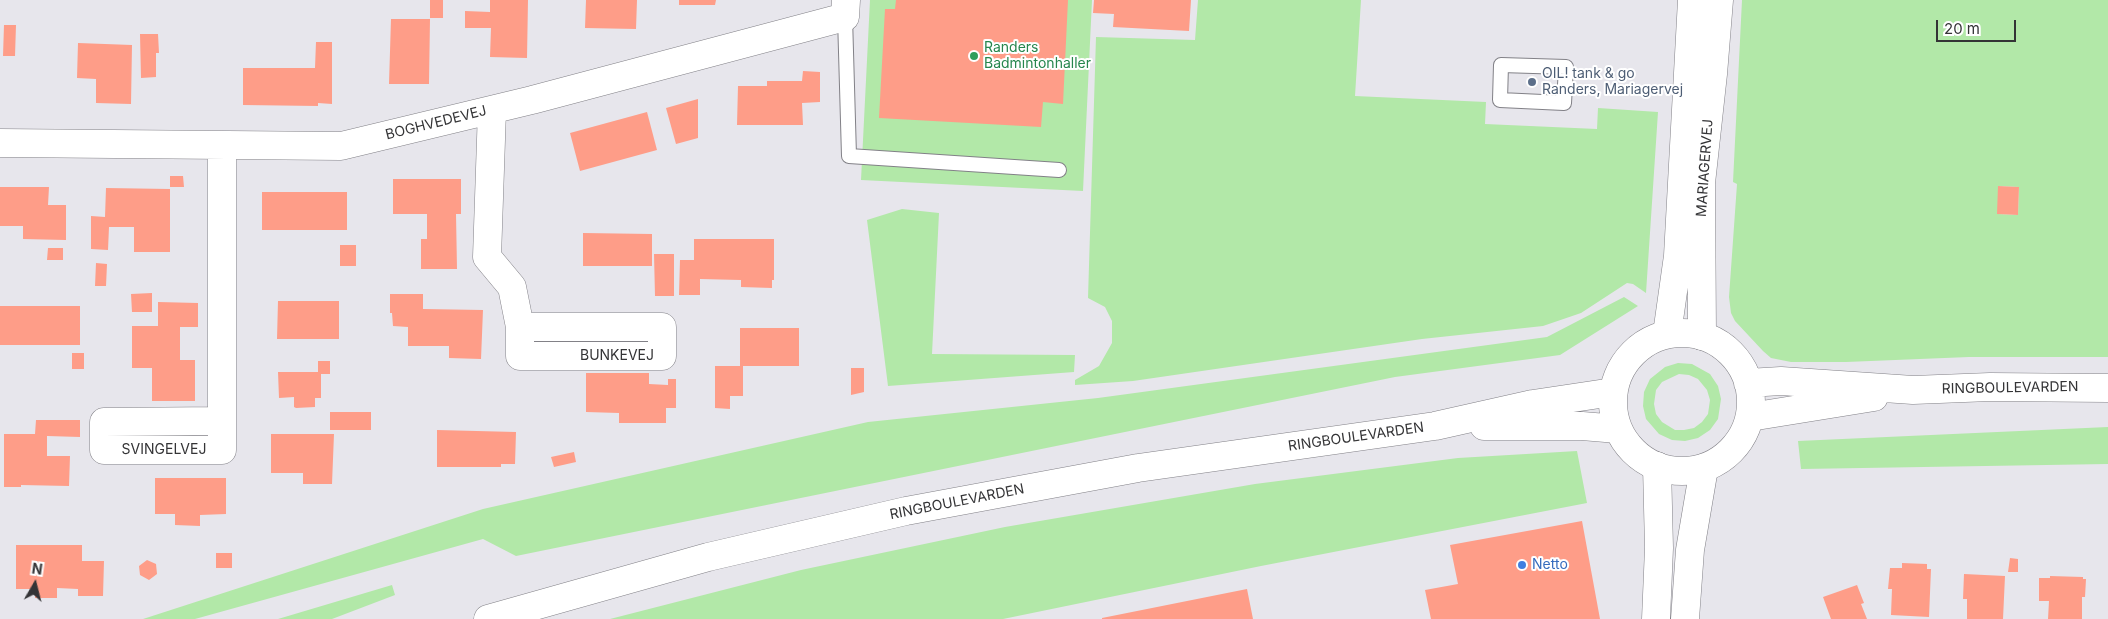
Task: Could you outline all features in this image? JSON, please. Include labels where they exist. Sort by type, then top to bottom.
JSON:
[{"type":"street","name":"MARIAGERVEJ","points":[[1667,334],[1678,256],[1692,0]]},
{"type":"street","name":"MARIAGERVEJ","points":[[1702,336],[1701,183],[1719,0]]},
{"type":"street","name":"BOGHVEDEVEJ","points":[[0,143],[341,146],[492,110],[845,9]]},
{"type":"street","points":[[492,110],[487,257],[512,286],[520,327]]},
{"type":"street","points":[[222,146],[222,422]]},
{"type":"street","points":[[1691,333],[1702,336],[1715,341],[1736,359],[1748,383],[1751,405],[1750,416],[1743,434],[1731,451],[1714,464],[1704,468],[1680,471],[1657,466],[1638,456],[1626,443],[1618,429],[1612,404],[1616,380],[1627,359],[1645,343],[1667,334],[1691,333]]},
{"type":"street","name":"RINGBOULEVARDEN","points":[[1748,383],[1781,381],[1913,390],[1990,387],[2108,388]]},
{"type":"street","name":"RINGBOULEVARDEN","points":[[1750,416],[1913,390]]},
{"type":"street","name":"RINGBOULEVARDEN","points":[[488,619],[708,557],[906,511],[1138,468],[1434,426],[1533,404],[1613,392]]},
{"type":"street","name":"RINGBOULEVARDEN","points":[[1434,426],[1555,426],[1618,429]]},
{"type":"street","points":[[1656,619],[1659,548],[1657,466]]},
{"type":"street","points":[[1685,619],[1690,550],[1704,468]]},
{"type":"lane","points":[[845,9],[849,156],[1059,170]]},
{"type":"lane","points":[[1501,65],[1566,67],[1564,103],[1500,100],[1501,65]]},
{"type":"green space","points":[[870,0],[1092,0],[1083,191],[861,180]]},
{"type":"green space","points":[[1198,0],[1361,0],[1355,96],[1486,102],[1485,124],[1597,129],[1598,108],[1658,112],[1646,293],[1633,284],[1627,283],[1581,313],[1543,326],[1422,339],[1133,381],[1075,385],[1075,380],[1099,366],[1112,343],[1112,321],[1105,307],[1088,298],[1096,37],[1195,40]]},
{"type":"green space","points":[[1742,0],[2108,0],[2108,357],[1969,357],[1846,362],[1791,362],[1771,358],[1735,321],[1731,313],[1729,297],[1737,184],[1733,182]],"holes":[[[1998,186],[2019,187],[2018,215],[1998,214]]]},
{"type":"green space","points":[[902,209],[939,213],[932,354],[1075,355],[1074,372],[888,386],[867,220]]},
{"type":"green space","points":[[1624,297],[1638,306],[1560,355],[1395,377],[516,556],[483,539],[195,619],[143,619],[483,509],[868,422],[1098,398],[1547,337]]},
{"type":"green space","points":[[1678,363],[1692,364],[1710,374],[1718,386],[1721,399],[1718,419],[1710,430],[1698,438],[1685,441],[1672,440],[1659,434],[1646,419],[1643,406],[1644,392],[1650,379],[1665,367]],"holes":[[[1679,374],[1689,375],[1698,379],[1707,390],[1710,400],[1708,414],[1694,428],[1675,430],[1662,422],[1656,414],[1654,404],[1656,390],[1662,382]]]},
{"type":"green space","points":[[2108,427],[2108,464],[1801,469],[1798,441]]},
{"type":"green space","points":[[1577,451],[1587,503],[1261,566],[1003,619],[610,619],[801,570],[1005,527],[1255,484],[1458,458]]},
{"type":"green space","points":[[392,585],[395,595],[332,619],[278,619]]},
{"type":"building","points":[[430,0],[443,0],[443,18],[430,18]]},
{"type":"building","points":[[490,0],[528,0],[527,58],[490,57],[491,28],[465,28],[465,11],[490,12]]},
{"type":"building","points":[[586,0],[637,0],[636,29],[585,28]]},
{"type":"building","points":[[679,0],[716,0],[715,5],[679,5]]},
{"type":"building","name":"Randers Badmintonhaller","points":[[896,0],[1068,0],[1063,104],[1043,102],[1041,127],[879,118],[885,9],[895,9]]},
{"type":"building","points":[[1094,0],[1191,0],[1189,31],[1113,27],[1114,14],[1093,13]]},
{"type":"building","points":[[391,19],[430,19],[429,84],[389,84]]},
{"type":"building","points":[[4,25],[16,25],[15,56],[3,56]]},
{"type":"building","points":[[140,34],[158,34],[159,53],[156,53],[156,77],[141,78]]},
{"type":"building","points":[[316,42],[332,42],[332,104],[318,103],[318,106],[243,105],[243,68],[315,68]]},
{"type":"building","points":[[78,43],[132,45],[131,104],[96,103],[96,79],[77,78]]},
{"type":"building","points":[[803,71],[820,72],[820,102],[802,103],[803,125],[737,125],[738,86],[767,86],[767,81],[802,81]]},
{"type":"building","points":[[698,99],[698,138],[676,144],[666,108]]},
{"type":"building","points":[[647,112],[657,150],[580,171],[570,133]]},
{"type":"building","points":[[170,176],[183,176],[184,187],[170,187]]},
{"type":"building","points":[[393,179],[461,179],[461,214],[456,214],[457,269],[421,269],[421,239],[427,239],[427,214],[393,214]]},
{"type":"building","points":[[1998,186],[2019,187],[2018,215],[1997,214]]},
{"type":"building","points":[[0,187],[49,187],[48,205],[66,205],[66,240],[23,239],[23,226],[0,226]]},
{"type":"building","points":[[106,188],[170,189],[170,252],[134,252],[134,227],[109,227],[108,250],[91,249],[91,216],[105,217]]},
{"type":"building","points":[[262,192],[347,192],[347,230],[262,230]]},
{"type":"building","points":[[583,233],[652,234],[652,266],[583,266]]},
{"type":"building","points":[[694,239],[774,239],[774,280],[772,280],[772,288],[741,287],[741,280],[700,279],[700,295],[679,295],[680,260],[694,260]]},
{"type":"building","points":[[340,245],[356,245],[356,266],[340,266]]},
{"type":"building","points":[[48,248],[63,248],[63,260],[47,260]]},
{"type":"building","points":[[654,254],[674,254],[674,296],[655,296]]},
{"type":"building","points":[[96,263],[107,264],[106,286],[95,286]]},
{"type":"building","points":[[152,293],[152,312],[132,312],[131,294]]},
{"type":"building","points":[[390,294],[423,294],[423,309],[483,310],[481,359],[449,358],[449,346],[408,346],[408,327],[393,326],[392,313],[390,313]]},
{"type":"building","points":[[278,301],[339,301],[339,339],[277,339]]},
{"type":"building","points":[[158,302],[198,303],[198,327],[180,327],[180,360],[195,360],[195,401],[152,401],[152,368],[132,368],[132,326],[158,326]]},
{"type":"building","points":[[0,306],[80,306],[80,345],[0,345]]},
{"type":"building","points":[[740,328],[799,328],[799,366],[743,366],[743,396],[730,396],[730,409],[715,408],[715,366],[740,366]]},
{"type":"building","points":[[72,353],[84,353],[84,369],[72,369]]},
{"type":"building","points":[[318,361],[330,361],[330,374],[321,374],[321,398],[315,398],[315,407],[296,408],[294,407],[294,397],[279,398],[278,372],[318,372]]},
{"type":"building","points":[[851,368],[864,368],[864,392],[851,395]]},
{"type":"building","points":[[586,373],[649,373],[649,384],[668,385],[668,379],[676,379],[676,408],[666,408],[666,423],[619,423],[619,413],[586,412]]},
{"type":"building","points":[[330,412],[371,412],[371,430],[330,430]]},
{"type":"building","points":[[36,420],[80,420],[80,437],[47,436],[47,456],[70,456],[69,486],[21,485],[21,487],[4,487],[4,434],[35,434]]},
{"type":"building","points":[[437,430],[516,432],[515,464],[501,464],[501,467],[437,467]]},
{"type":"building","points":[[271,434],[334,434],[332,484],[303,484],[303,473],[271,473]]},
{"type":"building","points":[[574,452],[576,462],[554,467],[551,457]]},
{"type":"building","points":[[155,478],[226,478],[226,514],[200,515],[200,526],[175,525],[175,514],[155,514]]},
{"type":"building","name":"Netto","points":[[1582,521],[1600,619],[1431,619],[1425,590],[1458,584],[1450,545]]},
{"type":"building","points":[[16,545],[82,545],[82,561],[104,561],[103,596],[78,596],[78,589],[57,588],[57,598],[35,598],[35,589],[16,589]]},
{"type":"building","points":[[216,553],[232,553],[232,568],[216,568]]},
{"type":"building","points":[[2010,558],[2018,559],[2018,572],[2008,572]]},
{"type":"building","points":[[147,560],[156,564],[157,574],[149,580],[140,575],[139,566]]},
{"type":"building","points":[[1902,563],[1927,564],[1927,569],[1931,569],[1929,617],[1891,615],[1892,589],[1888,589],[1890,568],[1902,568]]},
{"type":"building","points":[[1964,574],[2005,576],[2003,619],[1967,619],[1967,599],[1963,599]]},
{"type":"building","points":[[2050,576],[2083,577],[2083,579],[2086,579],[2085,597],[2082,597],[2082,619],[2048,619],[2049,601],[2039,601],[2039,578],[2050,578]]},
{"type":"building","points":[[1857,585],[1864,603],[1861,604],[1867,619],[1831,619],[1823,597]]},
{"type":"building","points":[[1247,589],[1253,619],[1102,619],[1102,618]]},
{"type":"place","name":"Randers Badmintonhaller","points":[[974,56]]},
{"type":"place","name":"OIL! tank & go Randers, Mariagervej","points":[[1532,82]]},
{"type":"place","name":"Netto","points":[[1522,565]]}]
